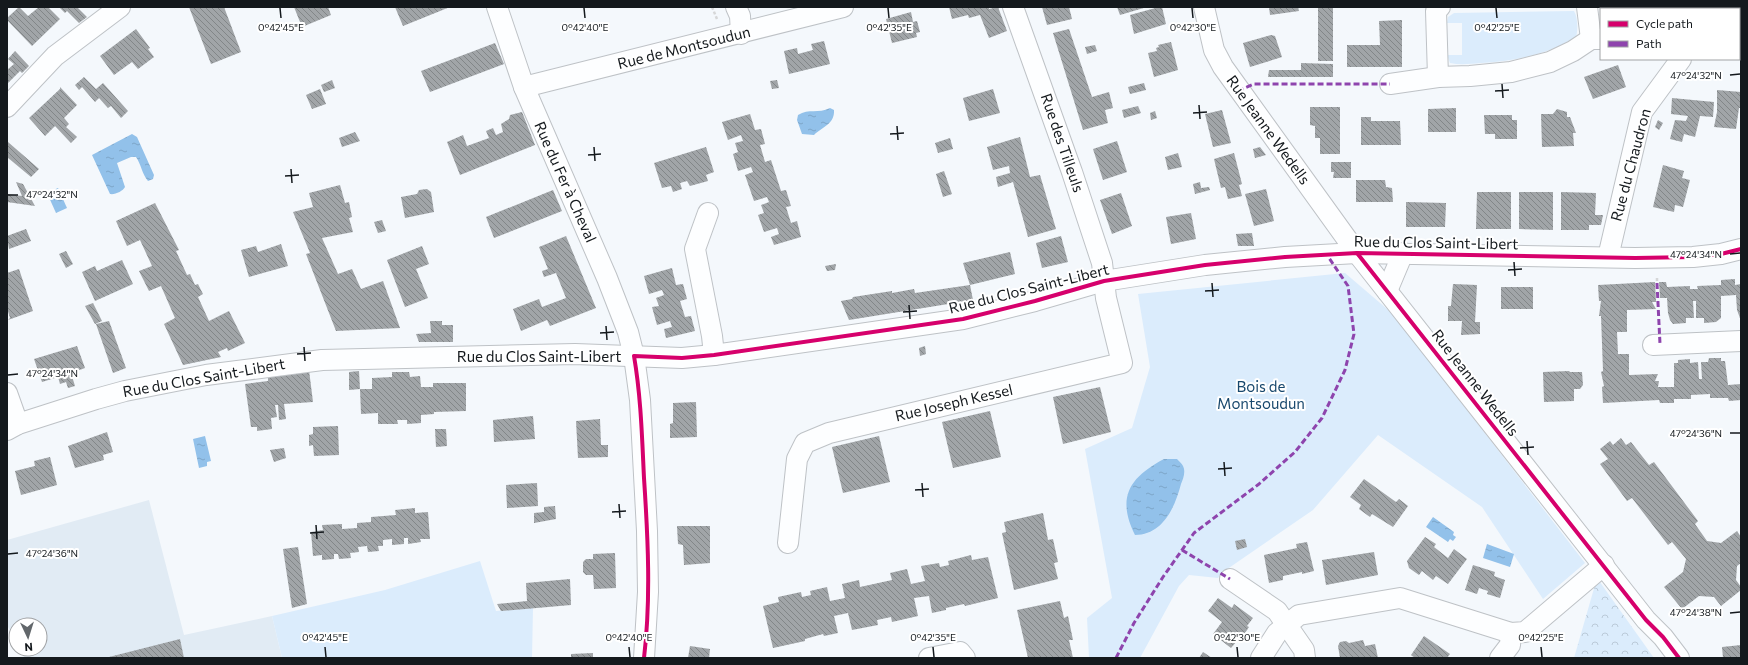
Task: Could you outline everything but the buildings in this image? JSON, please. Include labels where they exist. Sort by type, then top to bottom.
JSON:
[{"type":"street","points":[[7,106],[55,56],[120,7]]},
{"type":"street","name":"Rue du Fer à Cheval","points":[[497,7],[524,88],[607,278],[628,332],[634,356],[640,400],[647,531],[648,592],[644,658]]},
{"type":"street","points":[[736,7],[740,16],[741,34]]},
{"type":"street","name":"Rue de Montsoudun","points":[[524,88],[843,7]]},
{"type":"street","name":"Rue des Tilleuls","points":[[1013,7],[1072,172],[1102,263],[1104,281]]},
{"type":"street","name":"Rue Jeanne Wedells","points":[[1204,7],[1214,50],[1223,67],[1357,253],[1646,620],[1663,637],[1679,658]]},
{"type":"street","points":[[1438,77],[1436,11],[1440,7]]},
{"type":"street","points":[[1390,84],[1438,77],[1511,72],[1550,62],[1596,39],[1587,7]]},
{"type":"street","name":"Rue du Chaudron","points":[[1608,257],[1642,112],[1680,60]]},
{"type":"street","points":[[708,213],[695,249],[712,336],[714,355]]},
{"type":"street","name":"Rue du Clos Saint-Libert","points":[[12,427],[125,391],[206,375],[294,363],[322,360],[575,354],[682,358],[714,355],[963,319],[1035,301],[1104,281],[1205,265],[1357,253],[1693,257],[1721,254],[1741,249]]},
{"type":"street","points":[[1387,291],[1403,253]]},
{"type":"street","name":"Rue Joseph Kessel","points":[[788,543],[797,459],[805,443],[829,433],[1122,363],[1106,298],[1104,281]]},
{"type":"street","points":[[1653,345],[1741,341]]},
{"type":"street","points":[[7,393],[12,427]]},
{"type":"street","points":[[1261,658],[1277,633],[1299,615],[1400,598],[1511,633],[1525,632],[1604,565]]},
{"type":"street","points":[[1230,579],[1277,611],[1304,650],[1305,658]]},
{"type":"street","points":[[1500,658],[1510,645],[1511,633]]},
{"type":"street","points":[[930,658],[960,652],[965,658]]},
{"type":"path","points":[[1657,278],[1657,283]]},
{"type":"shaded area","points":[[149,500],[184,635],[272,616],[282,658],[24,658],[48,657],[48,617],[8,617],[8,627],[7,540]]},
{"type":"green space","points":[[1574,11],[1577,24],[1576,37],[1554,48],[1542,53],[1506,61],[1469,64],[1450,63],[1447,55],[1462,55],[1462,23],[1447,23],[1448,17],[1454,13]]},
{"type":"green space","name":"Bois de Montsoudun","points":[[1345,273],[1393,314],[1585,563],[1543,599],[1482,507],[1378,435],[1313,510],[1223,572],[1218,578],[1189,575],[1179,586],[1140,658],[1089,658],[1087,618],[1112,598],[1085,449],[1132,428],[1150,367],[1138,294]]},
{"type":"green space","points":[[480,561],[496,611],[533,608],[532,658],[282,658],[272,616],[385,590]]},
{"type":"green space","points":[[1597,578],[1654,658],[1574,658]]},
{"type":"water","points":[[830,108],[834,110],[834,115],[827,125],[814,135],[802,134],[797,120],[798,115],[806,112],[821,111]]},
{"type":"water","points":[[132,134],[137,137],[154,175],[153,179],[148,181],[136,157],[131,157],[117,163],[125,187],[119,192],[110,194],[92,155]]},
{"type":"water","points":[[58,188],[67,208],[56,213],[47,193]]},
{"type":"water","points":[[205,436],[211,461],[207,462],[207,466],[199,468],[193,439]]},
{"type":"water","points":[[1164,459],[1177,459],[1184,468],[1183,478],[1175,502],[1166,518],[1160,525],[1145,534],[1135,535],[1129,522],[1127,510],[1127,499],[1130,490],[1142,473]]},
{"type":"water","points":[[1433,517],[1454,532],[1453,535],[1456,537],[1453,541],[1450,539],[1448,542],[1426,527]]},
{"type":"water","points":[[1487,544],[1514,554],[1510,567],[1483,558]]},
{"type":"marked path","points":[[1238,91],[1254,84],[1390,84]]},
{"type":"marked path","points":[[1116,658],[1134,623],[1163,577],[1194,533],[1259,484],[1295,452],[1322,418],[1345,370],[1354,334],[1348,286],[1327,255]]},
{"type":"marked path","points":[[1657,283],[1660,344]]},
{"type":"marked path","points":[[1182,550],[1230,579]]},
{"type":"cycle path","points":[[644,658],[648,613],[648,546],[641,417],[634,356],[682,358],[714,355],[963,319],[1035,301],[1104,281],[1205,265],[1285,257],[1357,253],[1635,258],[1693,257],[1721,254],[1741,249]]},
{"type":"cycle path","points":[[1357,253],[1646,620],[1663,637],[1679,658]]}]
